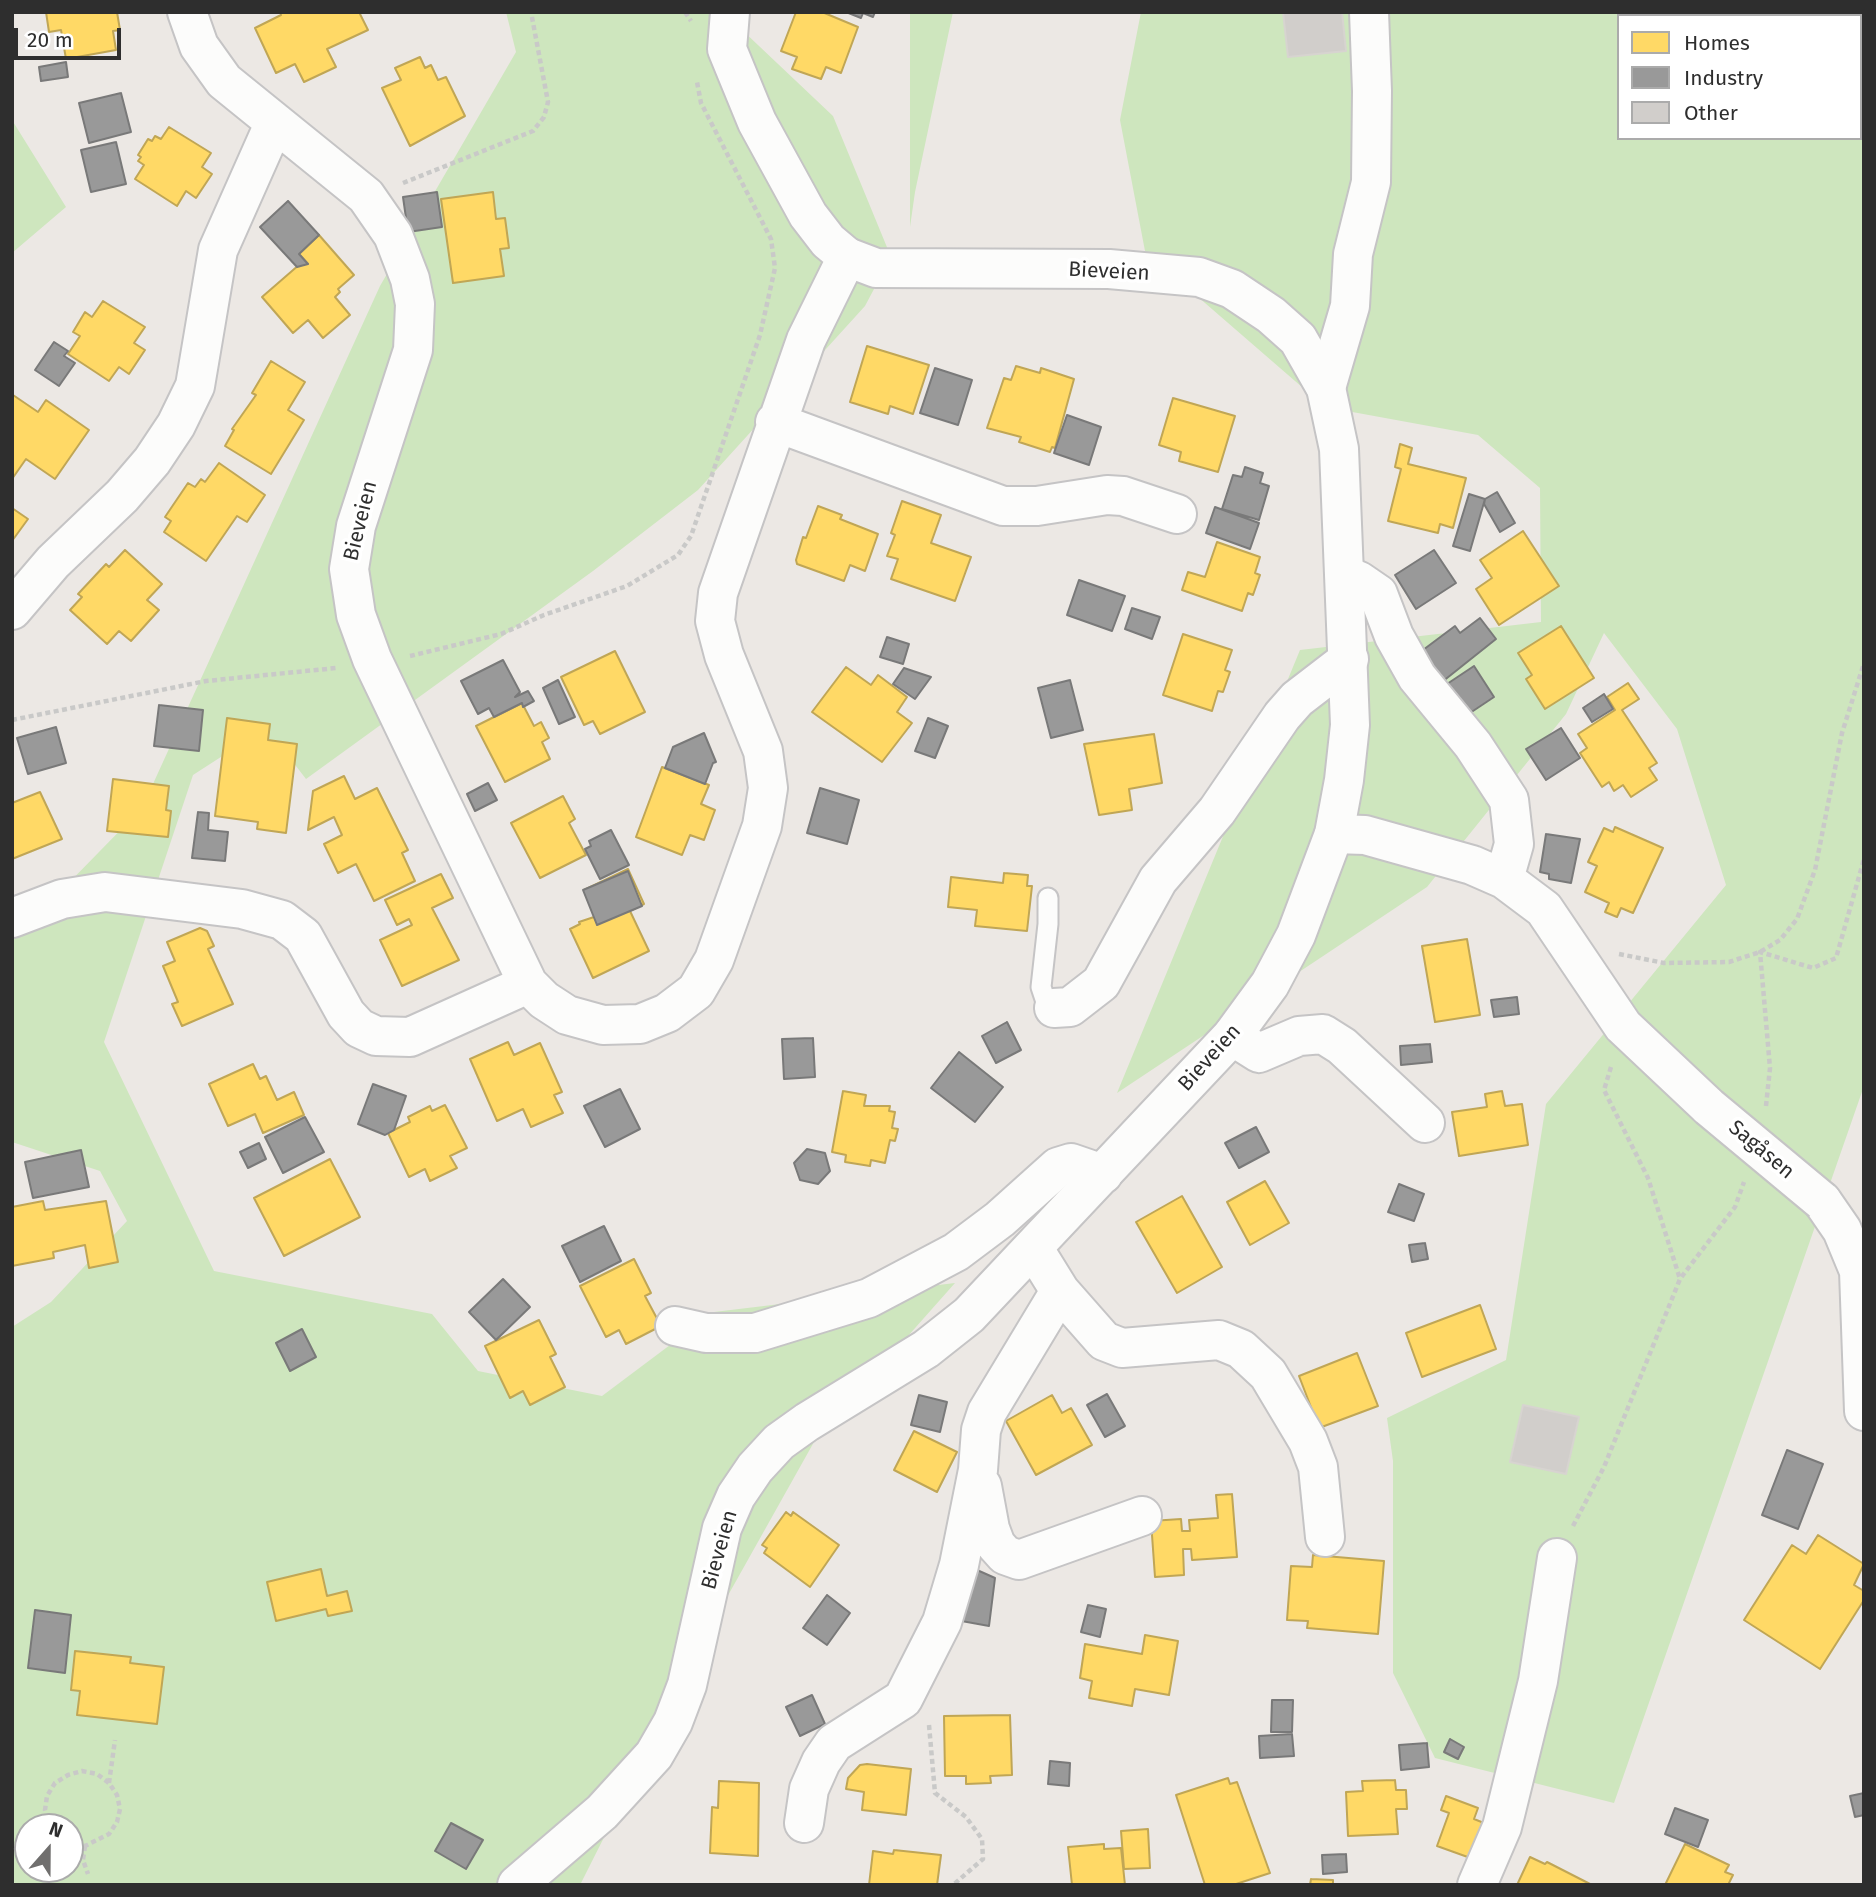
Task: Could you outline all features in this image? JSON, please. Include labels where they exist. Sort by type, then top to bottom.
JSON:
[{"type":"street","name":"Bieveien","points":[[187,12],[199,46],[223,81],[366,196],[393,235],[410,279],[415,304],[413,349],[356,526],[349,569],[356,615],[372,659],[528,984],[544,1000],[567,1014],[604,1025],[640,1024],[667,1013],[696,991],[714,960],[762,826],[768,788],[763,751],[724,655],[715,621],[718,593],[775,422],[806,340],[847,257]]},
{"type":"street","name":"Bieveien","points":[[517,1885],[602,1812],[660,1744],[687,1685],[722,1528],[736,1496],[755,1468],[779,1443],[807,1422],[926,1349],[970,1315],[1233,1036],[1270,984],[1296,935],[1334,834],[1344,780],[1350,725],[1339,449],[1326,388],[1298,339],[1271,315],[1233,289],[1199,277],[1109,270],[876,268],[847,257],[828,241],[808,215],[757,122],[727,50],[730,12]]},
{"type":"street","name":"Bieveien","points":[[1326,388],[1350,306],[1353,254],[1371,182],[1369,12]]},
{"type":"street","points":[[12,610],[53,562],[122,496],[152,461],[176,425],[195,386],[218,250],[274,124]]},
{"type":"street","points":[[775,422],[1003,506],[1037,506],[1107,495],[1123,496],[1177,514]]},
{"type":"street","points":[[1345,575],[1378,594],[1394,636],[1417,677],[1474,745],[1509,800],[1514,844],[1504,878]]},
{"type":"street","points":[[1054,1008],[1070,1007],[1101,983],[1158,880],[1217,811],[1282,716],[1297,699],[1349,659]]},
{"type":"street","points":[[1334,834],[1365,835],[1472,865],[1504,878],[1544,909],[1566,940]]},
{"type":"street","points":[[12,918],[62,899],[105,892],[242,909],[282,920],[303,936],[346,1014],[359,1028],[376,1037],[410,1037],[528,984]]},
{"type":"street","name":"Sagåsen","points":[[1566,940],[1623,1026],[1709,1107],[1822,1201],[1842,1230],[1859,1271],[1864,1411]]},
{"type":"street","points":[[1233,1036],[1259,1052],[1299,1036],[1323,1034],[1342,1046],[1425,1123]]},
{"type":"street","points":[[675,1326],[706,1333],[755,1333],[869,1298],[956,1252],[1000,1219],[1058,1167],[1071,1163],[1102,1174]]},
{"type":"street","points":[[1034,1250],[1059,1291],[1104,1341],[1122,1348],[1219,1340],[1241,1349],[1268,1374],[1308,1441],[1318,1467],[1325,1537]]},
{"type":"street","points":[[804,1824],[809,1789],[821,1762],[835,1743],[903,1699],[942,1622],[959,1565],[978,1470],[981,1430],[987,1412],[1059,1291]]},
{"type":"street","points":[[978,1470],[996,1545],[1005,1555],[1019,1560],[1142,1516]]},
{"type":"street","points":[[1477,1885],[1502,1827],[1538,1681],[1557,1558]]},
{"type":"lane","points":[[1048,898],[1041,987],[1046,1002],[1054,1008]]},
{"type":"path","points":[[366,196],[448,167],[533,131],[544,117],[548,102],[531,12]]},
{"type":"path","points":[[405,657],[501,634],[544,615],[627,586],[678,555],[691,536],[760,335],[775,268],[771,239],[701,103],[696,76]]},
{"type":"path","points":[[1566,940],[1664,963],[1729,962],[1760,952],[1780,940],[1797,919],[1811,883],[1842,733],[1864,663]]},
{"type":"path","points":[[12,720],[206,681],[339,668]]},
{"type":"path","points":[[1760,952],[1812,968],[1836,958],[1864,859]]},
{"type":"path","points":[[1760,952],[1770,1068],[1765,1119]]},
{"type":"path","points":[[1623,1026],[1604,1090],[1648,1178],[1680,1279]]},
{"type":"path","points":[[1557,1558],[1604,1467],[1680,1279],[1735,1207],[1748,1169]]},
{"type":"path","points":[[903,1699],[929,1724],[936,1793],[966,1817],[982,1839],[983,1859],[953,1885]]},
{"type":"path","points":[[109,1783],[116,1740]]},
{"type":"path","points":[[46,1813],[47,1796],[55,1783],[68,1774],[82,1771],[97,1774],[109,1783],[117,1795],[120,1809],[117,1822],[109,1834],[98,1842],[85,1846],[83,1860],[88,1874]]},
{"type":"green space","points":[[506,12],[730,12],[740,28],[833,116],[891,257],[865,306],[698,490],[593,571],[306,779],[279,744],[255,735],[193,775],[104,1042],[214,1271],[432,1314],[478,1371],[602,1396],[714,1312],[955,1283],[814,1442],[708,1631],[580,1885],[12,1885],[12,1327],[51,1302],[127,1221],[100,1171],[12,1142],[12,941],[142,808],[380,286],[516,52]]},
{"type":"green space","points":[[910,12],[953,12],[910,227]]},
{"type":"green space","points":[[1141,12],[1864,12],[1864,1086],[1614,1803],[1435,1758],[1393,1673],[1393,1461],[1387,1418],[1506,1360],[1546,1104],[1726,885],[1677,729],[1604,633],[1566,714],[1427,887],[1117,1093],[1300,650],[1541,622],[1540,488],[1478,435],[1325,407],[1145,251],[1120,120]]},
{"type":"green space","points":[[12,120],[66,207],[12,253]]},
{"type":"building: Homes","points":[[46,12],[117,12],[120,30],[113,31],[116,50],[66,59],[61,30],[49,32]]},
{"type":"building: Homes","points":[[280,12],[359,12],[368,30],[327,49],[336,67],[304,82],[295,64],[276,73],[255,28],[281,15]]},
{"type":"building: Homes","points":[[796,12],[822,12],[858,27],[841,73],[826,67],[821,79],[792,69],[797,57],[781,51]]},
{"type":"building: Homes","points":[[420,57],[425,68],[431,65],[438,80],[446,77],[465,116],[410,146],[382,88],[401,80],[395,68]]},
{"type":"building: Homes","points":[[169,127],[211,153],[202,167],[212,174],[196,198],[186,191],[177,206],[135,179],[144,165],[138,161],[141,157],[138,155],[148,139],[152,141],[155,136],[161,139]]},
{"type":"building: Homes","points":[[493,192],[496,219],[505,218],[509,248],[500,249],[504,276],[453,283],[441,199]]},
{"type":"building: Homes","points":[[319,235],[354,275],[338,289],[340,292],[335,297],[350,315],[323,338],[308,320],[293,333],[262,297],[300,264],[308,264],[299,254]]},
{"type":"building: Homes","points":[[103,301],[145,327],[134,343],[145,350],[129,374],[119,367],[109,381],[68,354],[80,336],[73,332],[85,312],[92,317]]},
{"type":"building: Homes","points":[[867,346],[929,365],[913,414],[890,406],[888,414],[850,402]]},
{"type":"building: Homes","points":[[271,361],[305,382],[288,410],[304,420],[271,474],[225,446],[234,430],[232,429],[256,395],[252,393]]},
{"type":"building: Homes","points":[[1016,366],[1040,373],[1041,368],[1074,379],[1055,448],[1052,447],[1050,452],[1019,442],[1021,437],[987,428],[1004,378],[1011,380]]},
{"type":"building: Homes","points":[[13,395],[38,412],[46,400],[89,430],[55,479],[26,459],[12,479]]},
{"type":"building: Homes","points":[[1173,398],[1235,416],[1218,472],[1179,461],[1181,452],[1159,445]]},
{"type":"building: Homes","points":[[1400,444],[1412,448],[1408,464],[1466,478],[1453,528],[1440,524],[1438,533],[1388,521],[1401,469],[1395,467]]},
{"type":"building: Homes","points":[[219,463],[265,495],[247,522],[237,516],[206,561],[164,532],[171,521],[165,517],[188,483],[195,487],[201,479],[205,482]]},
{"type":"building: Homes","points":[[902,501],[941,515],[931,543],[971,557],[955,601],[891,579],[898,559],[887,556],[895,535],[891,533]]},
{"type":"building: Homes","points":[[818,506],[842,515],[840,519],[878,534],[865,571],[850,565],[844,581],[797,564],[803,537],[806,538]]},
{"type":"building: Homes","points":[[12,508],[28,519],[12,541]]},
{"type":"building: Homes","points":[[1523,531],[1559,586],[1499,625],[1476,589],[1492,578],[1480,560]]},
{"type":"building: Homes","points":[[1217,542],[1260,557],[1255,573],[1260,575],[1253,595],[1248,593],[1242,611],[1182,590],[1188,572],[1205,577]]},
{"type":"building: Homes","points":[[125,550],[162,584],[147,600],[159,610],[131,641],[119,631],[107,644],[70,610],[82,597],[78,594],[106,564],[109,567]]},
{"type":"building: Homes","points":[[1561,626],[1594,678],[1545,709],[1526,679],[1532,675],[1518,653]]},
{"type":"building: Homes","points":[[1183,634],[1232,650],[1225,670],[1230,672],[1223,692],[1218,691],[1212,711],[1163,695]]},
{"type":"building: Homes","points":[[615,651],[645,712],[600,734],[593,721],[584,725],[561,677]]},
{"type":"building: Homes","points":[[846,667],[871,685],[878,675],[907,697],[897,712],[912,723],[882,762],[812,712]]},
{"type":"building: Homes","points":[[1628,683],[1639,699],[1622,710],[1657,763],[1649,768],[1657,780],[1631,797],[1623,785],[1614,791],[1609,782],[1602,787],[1580,753],[1587,748],[1578,734],[1615,710],[1607,697]]},
{"type":"building: Homes","points":[[522,703],[534,726],[541,722],[549,738],[542,742],[550,759],[505,782],[476,726]]},
{"type":"building: Homes","points":[[227,718],[270,724],[268,740],[297,744],[286,833],[257,829],[258,822],[215,816]]},
{"type":"building: Homes","points":[[1154,734],[1162,783],[1129,789],[1132,810],[1099,815],[1084,744]]},
{"type":"building: Homes","points":[[662,767],[709,785],[701,804],[715,810],[704,840],[690,835],[682,855],[636,837]]},
{"type":"building: Homes","points":[[344,776],[355,799],[377,788],[408,850],[402,853],[415,881],[374,901],[356,864],[338,873],[324,844],[342,835],[334,817],[308,830],[313,791]]},
{"type":"building: Homes","points":[[113,779],[169,786],[166,810],[171,811],[168,837],[107,831]]},
{"type":"building: Homes","points":[[40,792],[62,839],[12,859],[12,803]]},
{"type":"building: Homes","points":[[563,796],[575,819],[569,823],[586,855],[540,878],[511,823]]},
{"type":"building: Homes","points":[[1615,827],[1663,848],[1633,913],[1621,908],[1617,917],[1605,912],[1609,903],[1585,892],[1597,866],[1588,862],[1604,828],[1613,832]]},
{"type":"building: Homes","points":[[628,869],[644,904],[630,911],[649,951],[593,978],[570,929],[580,924],[579,922],[597,916],[584,890]]},
{"type":"building: Homes","points":[[1004,873],[1028,875],[1027,886],[1032,886],[1027,931],[975,926],[977,910],[948,907],[951,877],[1003,883]]},
{"type":"building: Homes","points":[[441,874],[453,898],[432,908],[459,960],[402,986],[380,940],[412,925],[409,919],[397,925],[385,900]]},
{"type":"building: Homes","points":[[200,928],[207,931],[214,946],[208,949],[233,1004],[182,1026],[172,1004],[178,1002],[163,966],[175,961],[167,942]]},
{"type":"building: Homes","points":[[1467,939],[1480,1015],[1435,1022],[1422,946]]},
{"type":"building: Homes","points":[[508,1042],[514,1055],[540,1043],[562,1092],[554,1095],[563,1113],[531,1127],[523,1109],[497,1121],[470,1059]]},
{"type":"building: Homes","points":[[253,1064],[260,1079],[266,1076],[277,1100],[294,1092],[304,1115],[263,1133],[255,1114],[228,1126],[209,1084]]},
{"type":"building: Homes","points":[[843,1091],[866,1095],[864,1106],[890,1106],[889,1111],[895,1112],[892,1128],[898,1129],[895,1141],[890,1140],[885,1163],[871,1160],[870,1166],[845,1162],[846,1155],[832,1152]]},
{"type":"building: Homes","points":[[1502,1091],[1505,1106],[1522,1104],[1528,1145],[1459,1156],[1452,1112],[1487,1107],[1485,1094]]},
{"type":"building: Homes","points":[[445,1105],[467,1148],[450,1156],[457,1168],[430,1181],[425,1169],[409,1177],[388,1133],[410,1122],[408,1117],[430,1106],[432,1111]]},
{"type":"building: Homes","points":[[330,1159],[360,1217],[284,1256],[254,1198]]},
{"type":"building: Homes","points":[[1265,1181],[1289,1223],[1250,1245],[1227,1202]]},
{"type":"building: Homes","points":[[1182,1196],[1222,1267],[1177,1293],[1136,1222]]},
{"type":"building: Homes","points":[[43,1201],[45,1210],[106,1201],[118,1262],[89,1268],[85,1245],[53,1252],[54,1258],[12,1266],[12,1207]]},
{"type":"building: Homes","points":[[634,1259],[651,1293],[645,1296],[661,1326],[626,1344],[619,1330],[606,1337],[580,1286]]},
{"type":"building: Homes","points":[[1480,1305],[1496,1349],[1422,1377],[1406,1333]]},
{"type":"building: Homes","points":[[539,1320],[556,1354],[550,1357],[565,1387],[530,1405],[523,1391],[510,1398],[485,1346]]},
{"type":"building: Homes","points":[[1357,1353],[1378,1406],[1319,1428],[1299,1376]]},
{"type":"building: Homes","points":[[1052,1395],[1062,1413],[1071,1408],[1092,1445],[1036,1475],[1006,1421]]},
{"type":"building: Homes","points":[[914,1431],[957,1452],[937,1492],[894,1470]]},
{"type":"building: Homes","points":[[1232,1494],[1237,1557],[1192,1560],[1191,1549],[1183,1549],[1184,1575],[1155,1577],[1151,1521],[1181,1519],[1182,1531],[1190,1531],[1189,1520],[1218,1518],[1216,1495]]},
{"type":"building: Homes","points":[[786,1512],[791,1516],[793,1512],[839,1545],[810,1587],[764,1553],[767,1548],[762,1545]]},
{"type":"building: Homes","points":[[1818,1535],[1864,1564],[1854,1585],[1864,1591],[1864,1600],[1820,1669],[1744,1620],[1792,1545],[1806,1554]]},
{"type":"building: Homes","points":[[1313,1555],[1384,1561],[1378,1634],[1307,1628],[1308,1621],[1287,1620],[1291,1566],[1312,1567]]},
{"type":"building: Homes","points":[[321,1569],[327,1596],[347,1591],[352,1611],[328,1616],[326,1609],[276,1621],[267,1582]]},
{"type":"building: Homes","points":[[1145,1635],[1178,1641],[1169,1695],[1135,1689],[1132,1706],[1089,1698],[1092,1681],[1080,1678],[1085,1644],[1142,1654]]},
{"type":"building: Homes","points":[[75,1651],[131,1657],[130,1663],[164,1667],[157,1724],[77,1715],[80,1691],[71,1690]]},
{"type":"building: Homes","points":[[1010,1715],[1012,1775],[990,1776],[991,1783],[966,1784],[966,1776],[945,1776],[944,1716]]},
{"type":"building: Homes","points":[[860,1765],[911,1769],[906,1815],[862,1810],[864,1792],[846,1789],[848,1778]]},
{"type":"building: Homes","points":[[1228,1778],[1230,1784],[1237,1782],[1270,1873],[1233,1885],[1205,1885],[1176,1795]]},
{"type":"building: Homes","points":[[1395,1780],[1396,1790],[1406,1790],[1407,1809],[1396,1809],[1398,1834],[1348,1836],[1346,1792],[1363,1791],[1362,1781]]},
{"type":"building: Homes","points":[[719,1781],[759,1783],[758,1856],[710,1853],[712,1807],[718,1808]]},
{"type":"building: Homes","points":[[1446,1796],[1478,1808],[1474,1819],[1489,1825],[1476,1860],[1437,1846],[1449,1813],[1441,1810]]},
{"type":"building: Homes","points":[[1148,1829],[1150,1868],[1124,1869],[1121,1831]]},
{"type":"building: Homes","points":[[1104,1844],[1104,1849],[1121,1848],[1125,1885],[1072,1885],[1068,1847]]},
{"type":"building: Homes","points":[[1685,1844],[1729,1865],[1725,1872],[1733,1875],[1728,1885],[1665,1885]]},
{"type":"building: Homes","points":[[894,1850],[941,1855],[937,1885],[869,1885],[873,1851],[893,1854]]},
{"type":"building: Homes","points":[[1530,1857],[1545,1864],[1547,1862],[1592,1885],[1517,1885]]},
{"type":"building: Homes","points":[[1311,1879],[1333,1880],[1333,1885],[1310,1885]]},
{"type":"building: Industry","points":[[846,12],[875,12],[873,17],[863,13],[861,18]]},
{"type":"building: Industry","points":[[66,62],[68,77],[41,81],[39,67]]},
{"type":"building: Industry","points":[[121,93],[131,132],[89,143],[79,103]]},
{"type":"building: Industry","points":[[116,142],[126,184],[91,192],[81,150]]},
{"type":"building: Industry","points":[[437,192],[442,227],[408,232],[403,197]]},
{"type":"building: Industry","points":[[288,201],[319,235],[299,254],[308,264],[297,267],[260,227]]},
{"type":"building: Industry","points":[[54,342],[68,351],[64,356],[75,363],[59,386],[35,370]]},
{"type":"building: Industry","points":[[935,368],[972,380],[958,425],[920,413]]},
{"type":"building: Industry","points":[[1067,415],[1101,427],[1089,465],[1054,453]]},
{"type":"building: Industry","points":[[1245,467],[1263,473],[1260,483],[1269,486],[1259,520],[1222,509],[1233,475],[1242,477]]},
{"type":"building: Industry","points":[[1497,492],[1515,523],[1500,532],[1484,504],[1485,499]]},
{"type":"building: Industry","points":[[1469,494],[1485,499],[1470,551],[1453,546]]},
{"type":"building: Industry","points":[[1215,507],[1259,523],[1250,549],[1206,533]]},
{"type":"building: Industry","points":[[1434,550],[1456,583],[1416,609],[1395,575]]},
{"type":"building: Industry","points":[[1079,580],[1125,596],[1112,631],[1067,615]]},
{"type":"building: Industry","points":[[1132,608],[1160,617],[1152,639],[1125,629]]},
{"type":"building: Industry","points":[[1480,618],[1496,639],[1442,682],[1419,653],[1455,626],[1460,633]]},
{"type":"building: Industry","points":[[887,637],[909,644],[903,664],[880,657]]},
{"type":"building: Industry","points":[[503,660],[520,692],[515,697],[528,691],[534,701],[523,707],[522,703],[494,717],[489,708],[478,714],[461,681]]},
{"type":"building: Industry","points":[[1474,666],[1494,697],[1467,715],[1447,684]]},
{"type":"building: Industry","points":[[904,668],[931,677],[915,699],[893,684]]},
{"type":"building: Industry","points":[[558,680],[575,717],[559,724],[543,688]]},
{"type":"building: Industry","points":[[1070,680],[1083,730],[1051,738],[1038,688]]},
{"type":"building: Industry","points":[[1604,694],[1613,709],[1592,722],[1583,708]]},
{"type":"building: Industry","points":[[159,705],[203,710],[199,751],[154,746]]},
{"type":"building: Industry","points":[[928,718],[948,726],[935,758],[915,751]]},
{"type":"building: Industry","points":[[56,727],[66,763],[28,774],[17,738]]},
{"type":"building: Industry","points":[[1561,728],[1580,758],[1546,780],[1526,749]]},
{"type":"building: Industry","points":[[704,733],[716,762],[713,763],[705,784],[665,768],[673,747]]},
{"type":"building: Industry","points":[[488,783],[497,800],[475,811],[467,794]]},
{"type":"building: Industry","points":[[820,788],[859,800],[847,844],[807,833]]},
{"type":"building: Industry","points":[[198,812],[209,813],[208,830],[228,832],[225,861],[192,858]]},
{"type":"building: Industry","points":[[611,830],[629,865],[600,879],[585,849],[591,846],[589,841]]},
{"type":"building: Industry","points":[[1546,834],[1580,839],[1571,883],[1549,879],[1549,874],[1540,872]]},
{"type":"building: Industry","points":[[628,871],[642,906],[597,925],[583,890]]},
{"type":"building: Industry","points":[[1517,997],[1519,1014],[1494,1017],[1491,1000]]},
{"type":"building: Industry","points":[[1007,1022],[1021,1050],[996,1063],[982,1036]]},
{"type":"building: Industry","points":[[813,1038],[815,1077],[784,1079],[782,1039]]},
{"type":"building: Industry","points":[[1430,1044],[1432,1062],[1401,1065],[1400,1046]]},
{"type":"building: Industry","points":[[959,1052],[1003,1087],[975,1122],[931,1088]]},
{"type":"building: Industry","points":[[373,1084],[406,1096],[394,1130],[385,1135],[358,1124]]},
{"type":"building: Industry","points":[[620,1089],[640,1129],[605,1147],[584,1106]]},
{"type":"building: Industry","points":[[305,1117],[324,1152],[283,1173],[265,1137]]},
{"type":"building: Industry","points":[[1256,1127],[1269,1152],[1239,1168],[1225,1143]]},
{"type":"building: Industry","points":[[259,1143],[266,1159],[248,1168],[240,1152]]},
{"type":"building: Industry","points":[[807,1149],[825,1153],[830,1171],[818,1184],[800,1180],[794,1163]]},
{"type":"building: Industry","points":[[81,1150],[89,1187],[33,1198],[25,1162]]},
{"type":"building: Industry","points":[[1399,1184],[1424,1194],[1414,1221],[1388,1212]]},
{"type":"building: Industry","points":[[604,1226],[621,1261],[580,1282],[562,1246]]},
{"type":"building: Industry","points":[[1425,1243],[1428,1259],[1412,1262],[1409,1245]]},
{"type":"building: Industry","points":[[503,1279],[530,1307],[496,1340],[469,1312]]},
{"type":"building: Industry","points":[[302,1329],[316,1357],[290,1371],[276,1343]]},
{"type":"building: Industry","points":[[1107,1394],[1125,1426],[1105,1437],[1087,1405]]},
{"type":"building: Industry","points":[[919,1395],[947,1402],[940,1432],[911,1425]]},
{"type":"building: Industry","points":[[1787,1450],[1823,1464],[1798,1529],[1762,1515]]},
{"type":"building: Industry","points":[[968,1566],[995,1578],[989,1626],[956,1620]]},
{"type":"building: Industry","points":[[827,1595],[850,1613],[827,1645],[803,1628]]},
{"type":"building: Industry","points":[[1088,1605],[1106,1609],[1100,1637],[1081,1632]]},
{"type":"building: Industry","points":[[35,1610],[71,1615],[65,1673],[28,1668]]},
{"type":"building: Industry","points":[[812,1695],[825,1724],[800,1736],[786,1707]]},
{"type":"building: Industry","points":[[1272,1700],[1293,1700],[1292,1732],[1271,1732]]},
{"type":"building: Industry","points":[[1292,1734],[1294,1756],[1260,1758],[1259,1736]]},
{"type":"building: Industry","points":[[1450,1739],[1464,1747],[1458,1759],[1444,1752]]},
{"type":"building: Industry","points":[[1427,1743],[1429,1767],[1401,1770],[1399,1745]]},
{"type":"building: Industry","points":[[1050,1761],[1070,1763],[1069,1786],[1048,1784]]},
{"type":"building: Industry","points":[[1864,1793],[1864,1815],[1855,1817],[1850,1796]]},
{"type":"building: Industry","points":[[1675,1808],[1708,1820],[1698,1847],[1665,1834]]},
{"type":"building: Industry","points":[[451,1823],[483,1840],[466,1869],[435,1851]]},
{"type":"building: Industry","points":[[1346,1854],[1347,1872],[1323,1874],[1322,1855]]},
{"type":"building: Other","points":[[1283,12],[1342,12],[1346,51],[1288,57]]},
{"type":"building: Other","points":[[1523,1405],[1579,1417],[1566,1474],[1510,1462]]}]
